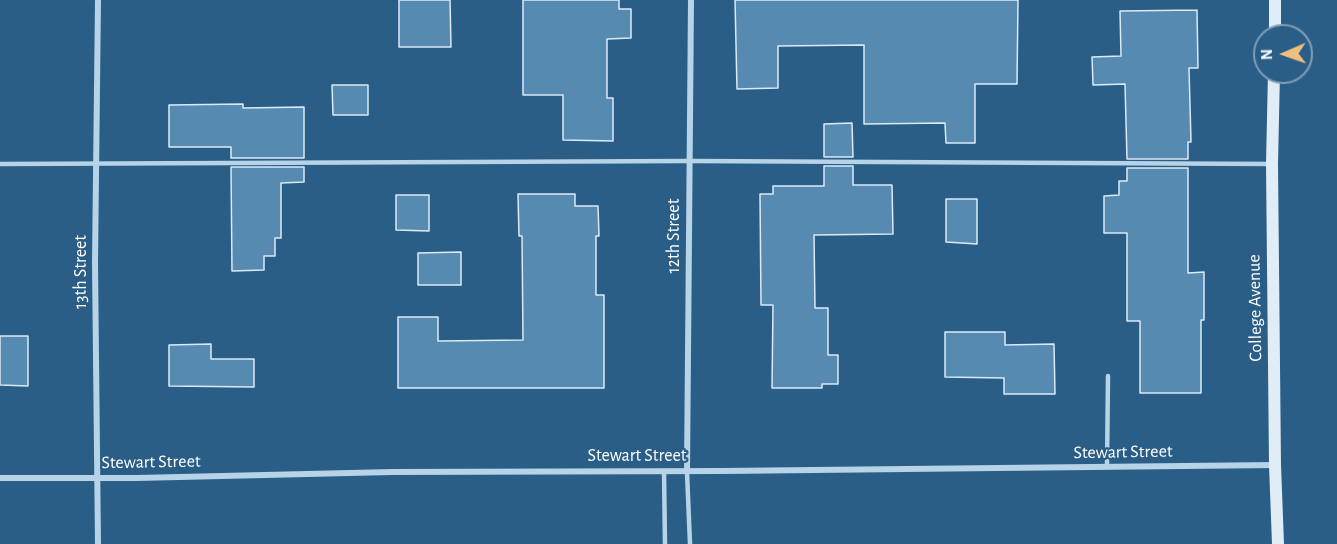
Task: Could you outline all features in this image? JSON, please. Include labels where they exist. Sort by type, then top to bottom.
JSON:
[{"type":"main road","points":[[1275,0],[1275,24]]},
{"type":"main road","name":"College Avenue","points":[[1274,84],[1272,164],[1278,544]]},
{"type":"street","name":"13th Street","points":[[98,0],[95,263],[98,544]]},
{"type":"street","name":"12th Street","points":[[687,472],[691,0]]},
{"type":"street","name":"Stewart Street","points":[[0,478],[392,472],[687,472],[1275,465]]},
{"type":"lane","points":[[0,164],[690,161],[1272,164]]},
{"type":"lane","points":[[1107,467],[1108,376]]},
{"type":"lane","points":[[664,471],[665,544]]},
{"type":"lane","points":[[687,472],[690,544]]},
{"type":"building","points":[[399,0],[450,0],[451,47],[399,47]]},
{"type":"building","points":[[523,0],[619,0],[619,9],[631,9],[631,38],[607,39],[607,98],[613,98],[613,141],[563,140],[563,95],[523,95]]},
{"type":"building","points":[[735,0],[1018,0],[1017,84],[975,84],[975,143],[946,143],[945,123],[864,124],[864,45],[778,46],[778,88],[737,89]]},
{"type":"building","points":[[1197,10],[1198,68],[1189,68],[1191,142],[1188,142],[1188,159],[1127,159],[1125,84],[1093,85],[1092,57],[1121,56],[1120,11]]},
{"type":"building","points":[[332,85],[368,85],[368,115],[333,115]]},
{"type":"building","points":[[243,104],[243,108],[304,107],[304,158],[231,158],[231,147],[169,147],[169,105]]},
{"type":"building","points":[[852,123],[853,157],[824,157],[824,124]]},
{"type":"building","points":[[824,166],[853,166],[853,185],[892,185],[893,234],[814,235],[815,308],[828,308],[828,355],[838,355],[838,384],[822,384],[822,388],[772,388],[773,305],[761,305],[760,194],[773,194],[773,186],[824,186]]},
{"type":"building","points":[[231,167],[304,167],[304,182],[281,183],[281,238],[275,238],[275,256],[264,256],[264,270],[232,271]]},
{"type":"building","points":[[1127,168],[1188,168],[1188,273],[1204,272],[1204,320],[1201,320],[1201,393],[1140,393],[1140,321],[1127,321],[1127,233],[1104,233],[1104,196],[1119,195],[1119,181],[1127,181]]},
{"type":"building","points":[[518,194],[575,194],[575,206],[598,206],[596,295],[604,295],[604,388],[398,388],[398,317],[438,317],[438,341],[523,340],[522,236],[519,236]]},
{"type":"building","points":[[396,195],[429,195],[429,231],[396,230]]},
{"type":"building","points":[[946,199],[977,199],[977,244],[946,242]]},
{"type":"building","points":[[461,252],[461,285],[418,285],[418,253]]},
{"type":"building","points":[[945,332],[1005,332],[1005,345],[1054,344],[1055,394],[1004,394],[1004,378],[945,377]]},
{"type":"building","points":[[0,336],[28,336],[28,386],[0,385]]},
{"type":"building","points":[[211,344],[211,359],[254,359],[254,387],[169,386],[169,345]]}]
